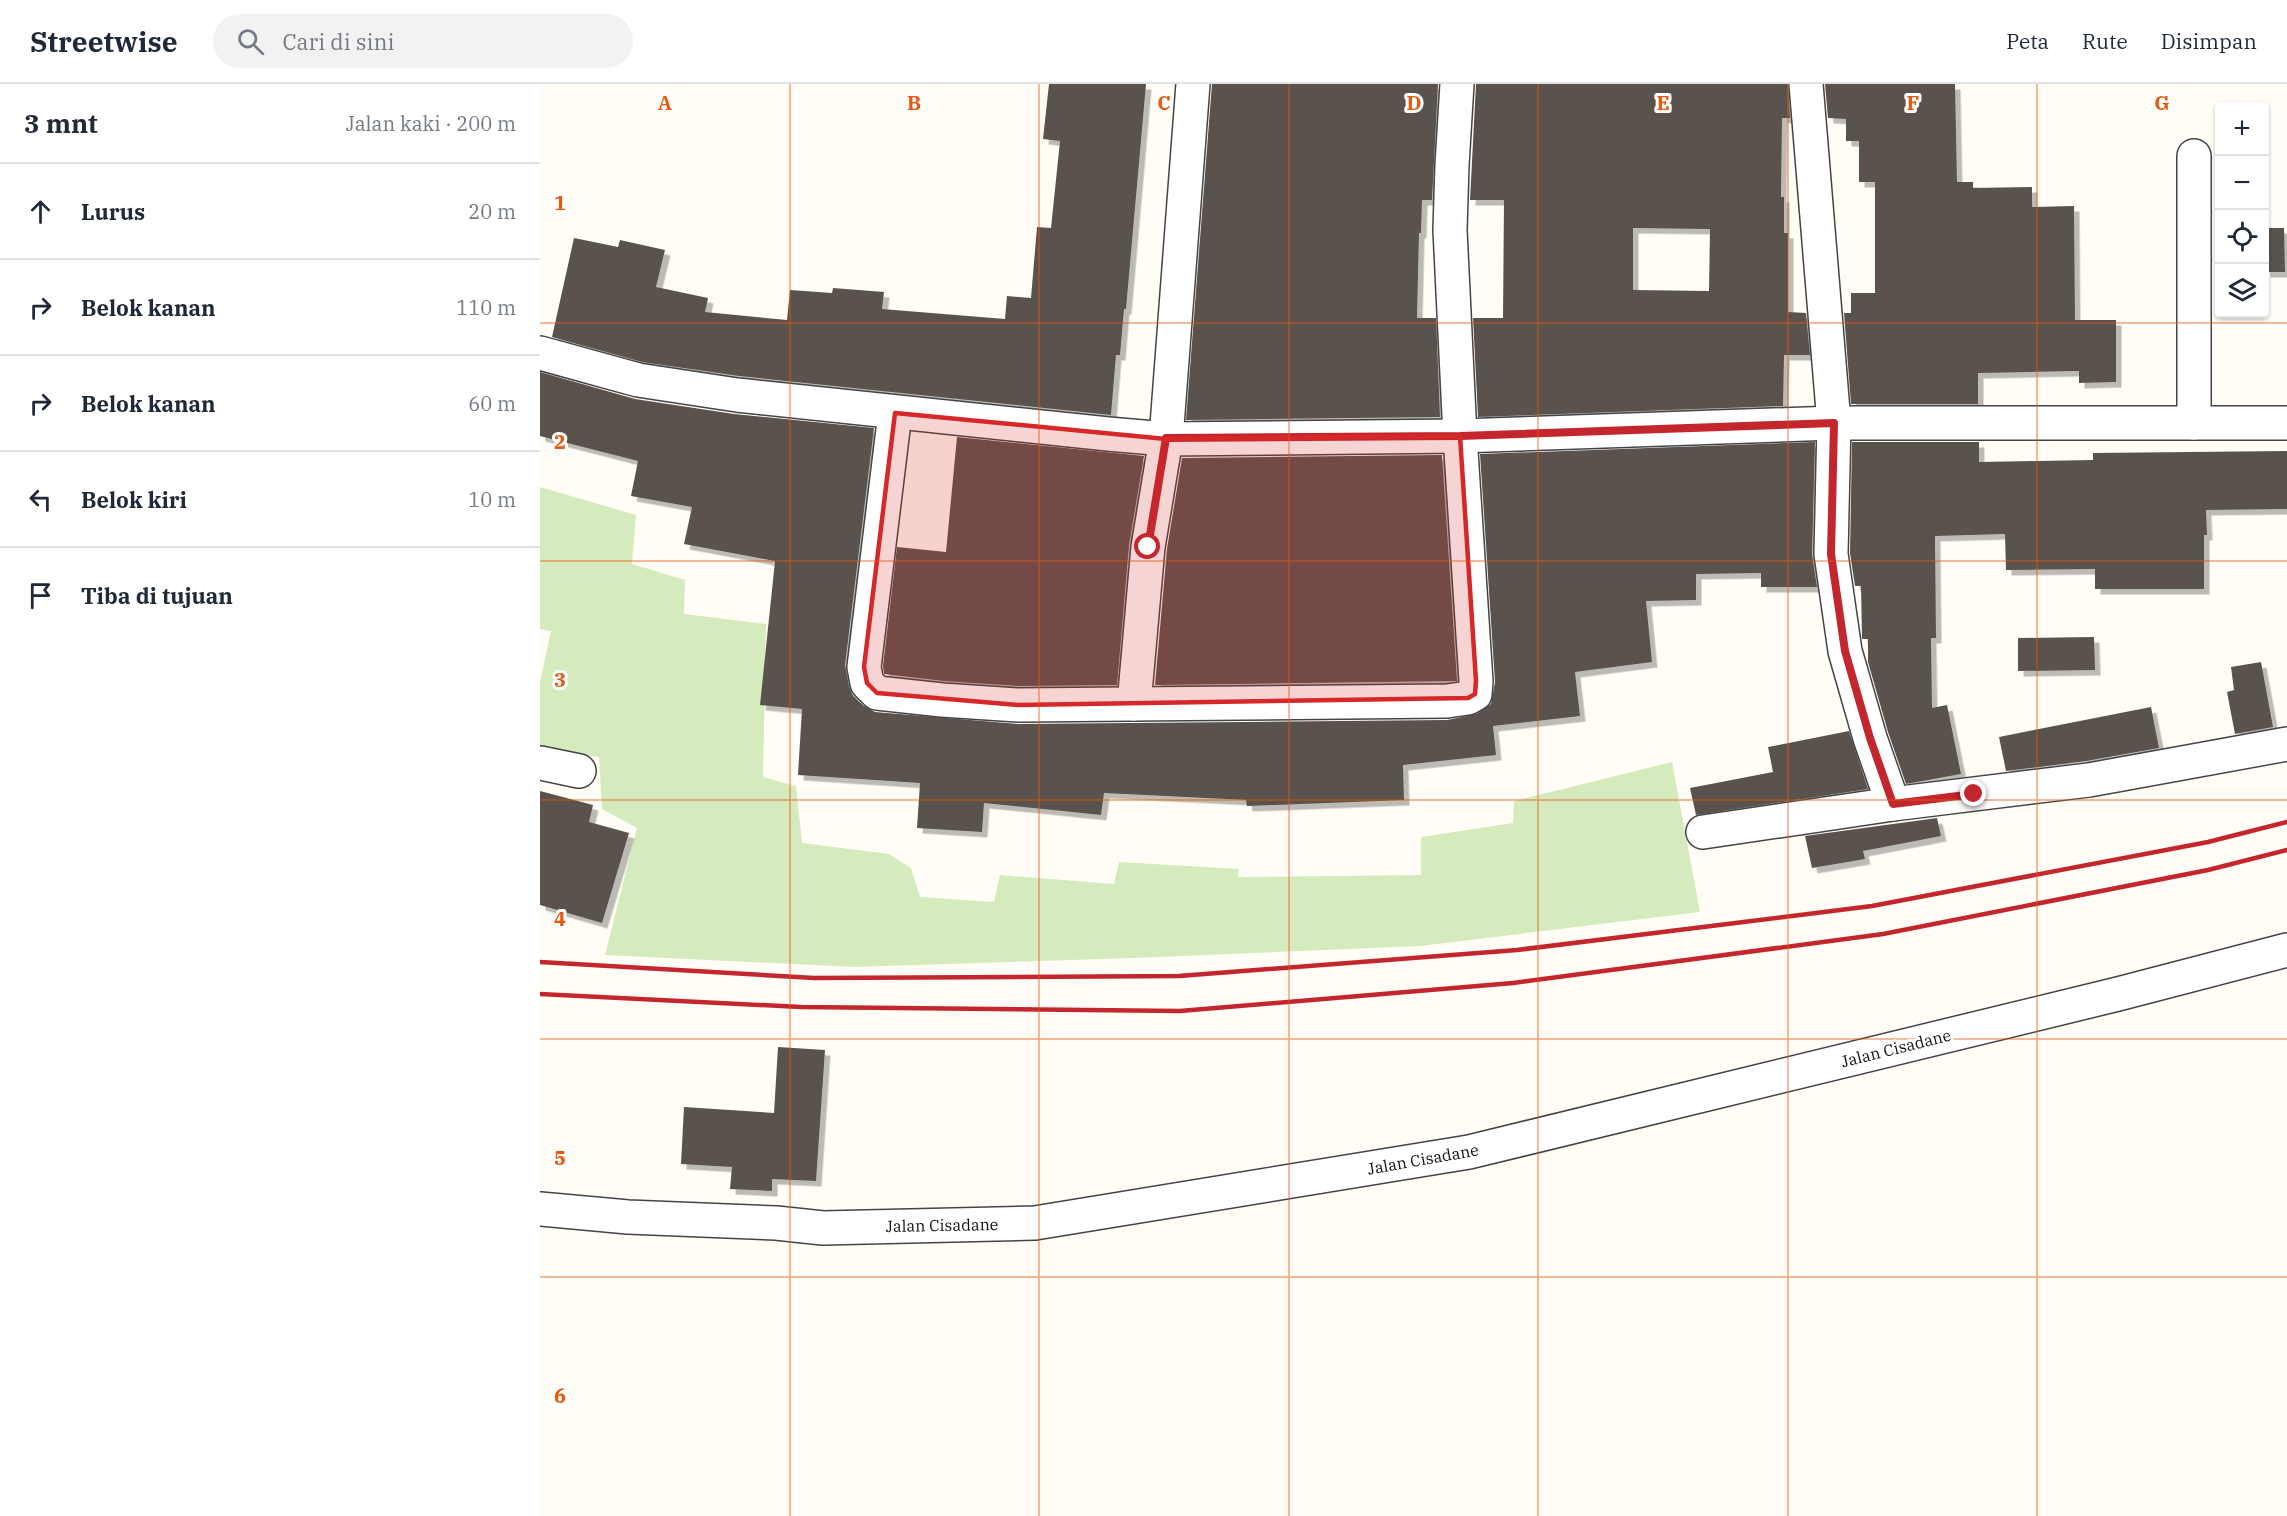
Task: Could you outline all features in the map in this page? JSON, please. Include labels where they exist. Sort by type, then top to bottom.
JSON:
[{"type":"street","points":[[1134,704],[1148,547],[1166,438],[1193,84]]},
{"type":"street","points":[[895,412],[864,667],[867,683],[877,693],[1018,705],[1447,701],[1468,698],[1475,694],[1450,230],[1457,84]]},
{"type":"street","points":[[1806,84],[1834,423],[1831,554],[1843,641],[1867,728],[1893,804]]},
{"type":"street","points":[[2194,156],[2194,423]]},
{"type":"street","points":[[540,353],[638,380],[737,395],[1166,438],[1460,436],[1834,423],[2287,423]]},
{"type":"street","points":[[1703,832],[1893,804],[2088,780],[2287,744]]},
{"type":"street","points":[[540,763],[579,771]]},
{"type":"street","name":"Jalan Cisadane","points":[[540,1209],[628,1217],[776,1223],[823,1228],[1035,1223],[1469,1152],[2106,997],[2287,950]]},
{"type":"highlighted area","points":[[895,413],[1166,439],[1460,436],[1476,681],[1475,694],[1468,698],[1018,705],[877,693],[867,683],[864,667]]},
{"type":"green space","points":[[540,487],[636,515],[632,564],[685,580],[684,614],[766,624],[763,777],[796,786],[802,843],[889,854],[911,868],[920,897],[994,902],[1000,875],[1114,884],[1119,862],[1239,869],[1238,877],[1421,875],[1421,837],[1513,823],[1514,801],[1672,762],[1700,912],[1420,946],[1133,958],[853,967],[605,955],[637,828],[602,809],[599,757],[540,750],[540,682],[551,631],[540,629]]},
{"type":"building","points":[[1049,84],[1146,84],[1126,309],[1124,309],[1120,355],[1116,355],[1111,415],[739,376],[642,362],[552,337],[574,238],[618,247],[620,240],[665,250],[656,287],[708,298],[705,312],[787,320],[790,290],[832,293],[833,288],[884,292],[882,309],[1005,319],[1007,296],[1031,298],[1037,227],[1051,228],[1060,141],[1043,139]]},
{"type":"building","points":[[1212,84],[1438,84],[1432,200],[1422,200],[1421,233],[1419,233],[1417,318],[1436,318],[1440,417],[1186,420]]},
{"type":"building","points":[[1476,84],[1788,84],[1790,118],[1782,118],[1781,197],[1784,197],[1784,233],[1788,233],[1788,312],[1806,313],[1810,355],[1784,355],[1783,406],[1478,417],[1473,318],[1503,318],[1504,200],[1470,200]],"holes":[[[1633,228],[1710,229],[1709,291],[1633,290]]]},
{"type":"building","points":[[1825,84],[1955,84],[1957,182],[1973,182],[1973,188],[2032,187],[2032,207],[2074,206],[2075,320],[2116,320],[2116,382],[2079,383],[2079,371],[1978,373],[1978,404],[1851,404],[1844,313],[1851,313],[1851,293],[1875,293],[1875,182],[1859,182],[1859,141],[1846,141],[1846,119],[1828,118]]},
{"type":"building","points":[[2269,228],[2284,228],[2285,272],[2269,272]]},
{"type":"building","points":[[540,372],[635,399],[734,414],[874,428],[845,665],[853,696],[875,712],[1018,724],[1447,720],[1477,714],[1491,704],[1495,682],[1480,454],[1815,442],[1812,554],[1817,587],[1761,587],[1761,573],[1696,574],[1696,600],[1646,601],[1652,662],[1575,672],[1580,716],[1493,726],[1496,755],[1403,765],[1404,800],[1247,806],[1246,800],[1104,793],[1101,815],[984,803],[982,832],[917,828],[920,783],[798,775],[802,709],[760,705],[775,561],[684,544],[692,507],[631,496],[638,461],[540,436]]},
{"type":"building","points":[[957,437],[1144,456],[1129,545],[1117,685],[1019,686],[884,674],[883,666],[897,547],[946,552]]},
{"type":"building","points":[[1852,442],[1979,442],[1979,462],[2093,460],[2093,453],[2287,451],[2287,509],[2206,510],[2204,589],[2095,589],[2095,569],[2006,570],[2005,534],[1935,536],[1936,638],[1931,638],[1932,708],[1947,705],[1961,774],[1906,784],[1868,662],[1868,639],[1862,639],[1861,586],[1855,586],[1850,553]]},
{"type":"building","points":[[1442,455],[1457,681],[1155,685],[1167,549],[1182,458]]},
{"type":"building","points":[[2094,637],[2095,670],[2018,671],[2018,638]]},
{"type":"building","points":[[2261,662],[2273,727],[2235,734],[2227,692],[2234,690],[2231,667]]},
{"type":"building","points":[[2151,707],[2159,748],[2086,761],[2006,771],[1999,737]]},
{"type":"building","points":[[1849,731],[1868,789],[1696,815],[1690,788],[1773,772],[1768,747]]},
{"type":"building","points":[[540,791],[593,805],[589,822],[629,833],[602,923],[540,905]]},
{"type":"building","points":[[1937,818],[1941,836],[1863,851],[1865,859],[1812,868],[1805,836]]},
{"type":"building","points":[[778,1047],[825,1050],[816,1181],[772,1179],[772,1191],[730,1189],[732,1167],[681,1164],[684,1107],[774,1113]]},
{"type":"railway","points":[[540,962],[814,978],[1179,976],[1517,950],[1872,906],[2208,842],[2287,822]]},
{"type":"railway","points":[[540,994],[801,1007],[1180,1011],[1513,983],[1883,934],[2208,870],[2287,850]]},
{"type":"route","points":[[1148,547],[1166,438],[1460,436],[1834,423],[1831,554],[1845,651],[1870,738],[1893,804],[1974,794]]}]
